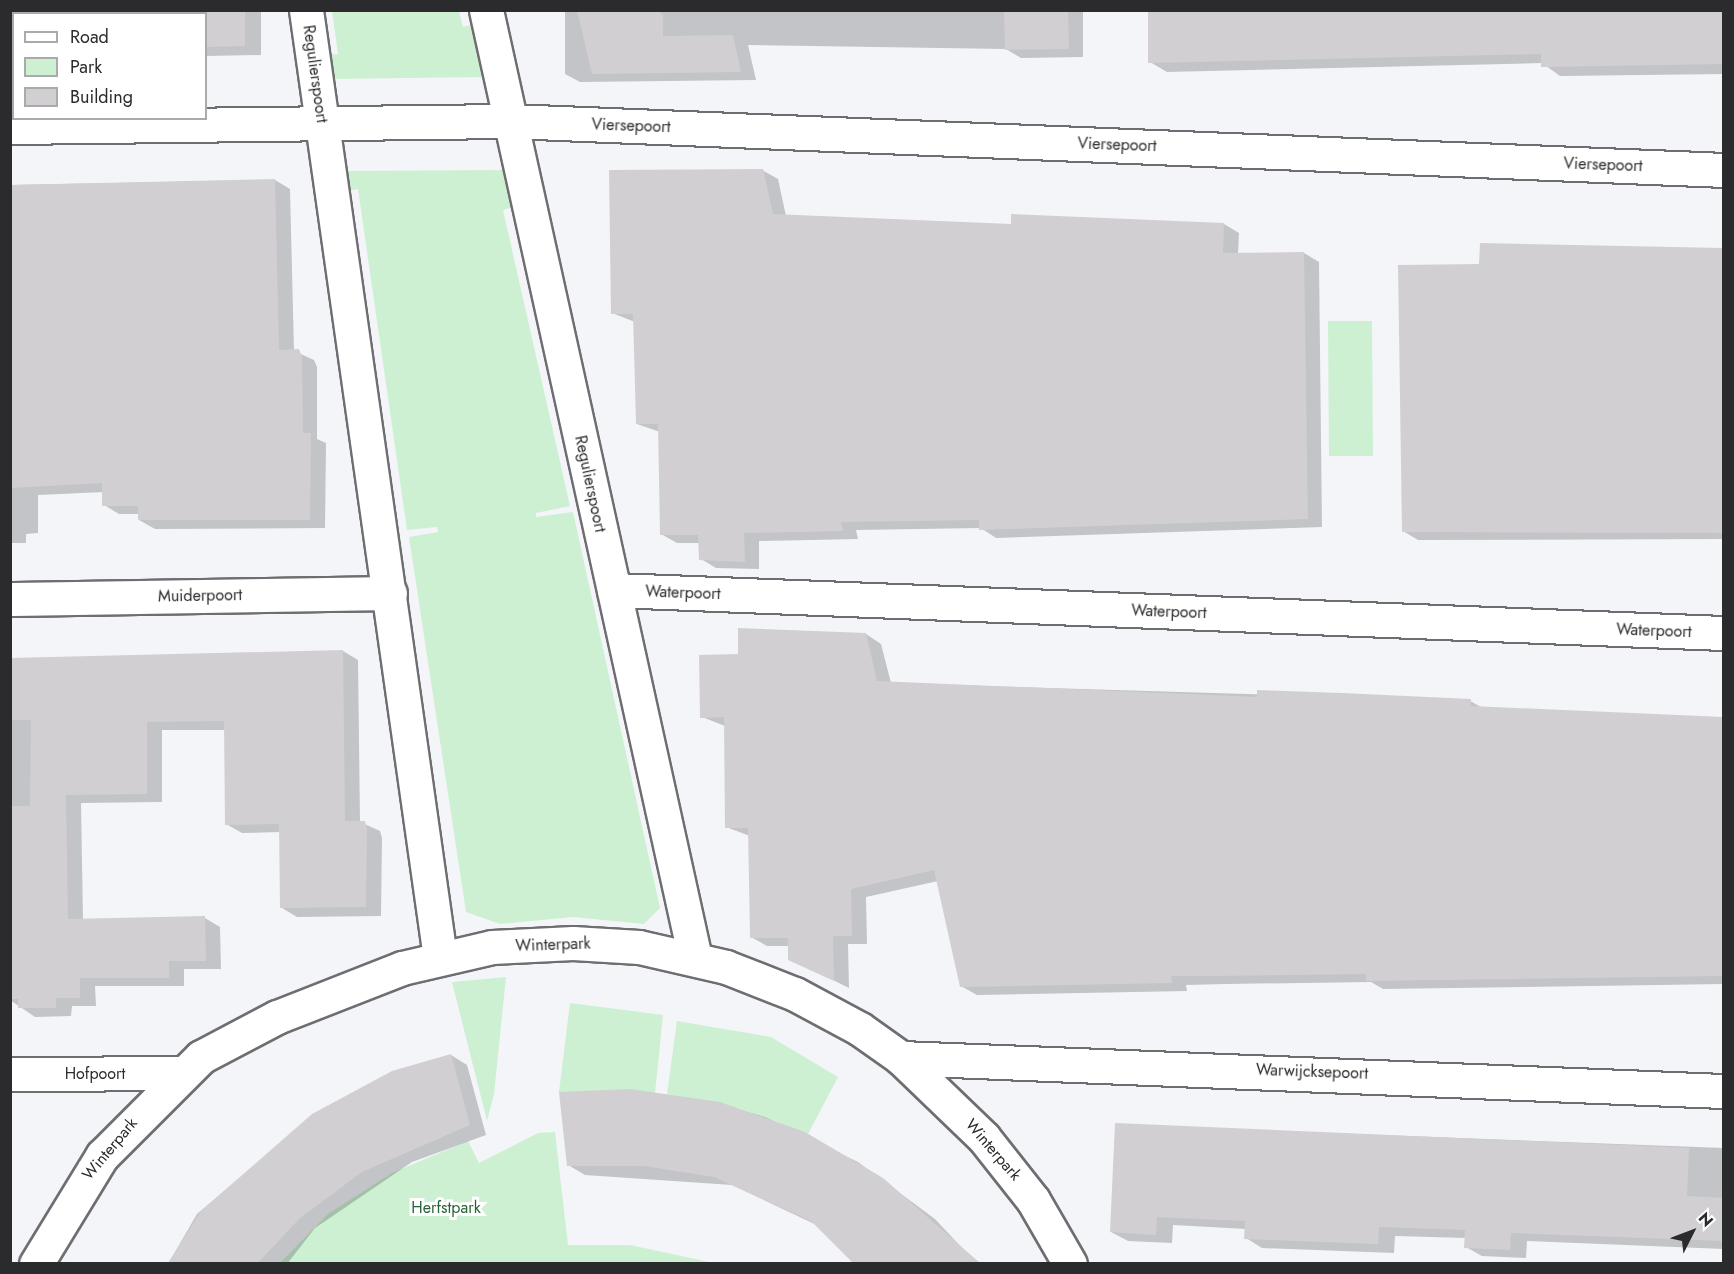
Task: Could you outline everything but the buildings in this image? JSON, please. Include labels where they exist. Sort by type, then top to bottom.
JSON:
[{"type":"street","name":"Regulierspoort","points":[[306,10],[440,958]]},
{"type":"street","name":"Regulierspoort","points":[[486,10],[695,958]]},
{"type":"street","name":"Viersepoort","points":[[10,127],[510,121],[1724,170]]},
{"type":"street","name":"Waterpoort","points":[[614,590],[1724,633]]},
{"type":"street","name":"Muiderpoort","points":[[10,599],[390,593]]},
{"type":"street","name":"Winterpark","points":[[36,1263],[102,1156],[179,1073],[277,1017],[351,985],[440,958],[492,947],[582,943],[695,958],[795,994],[901,1058],[1013,1171],[1070,1263]]},
{"type":"street","name":"Warwijcksepoort","points":[[901,1058],[1724,1091]]},
{"type":"street","name":"Hofpoort","points":[[10,1074],[179,1073]]},
{"type":"green space","points":[[332,11],[459,11],[463,27],[476,24],[487,77],[328,79],[328,55],[338,54]]},
{"type":"green space","points":[[508,170],[517,206],[503,210],[570,506],[536,513],[536,517],[573,512],[660,908],[644,924],[573,917],[500,924],[466,912],[409,537],[438,532],[437,527],[407,530],[358,189],[346,191],[342,171]]},
{"type":"green space","points":[[1328,321],[1372,321],[1373,456],[1329,456]]},
{"type":"green space","points":[[506,977],[494,1094],[487,1121],[452,982]]},
{"type":"green space","points":[[570,1003],[663,1015],[655,1093],[559,1092]]},
{"type":"green space","points":[[677,1021],[771,1037],[838,1077],[807,1136],[740,1109],[667,1094]]},
{"type":"green space","name":"Herfstpark","points":[[555,1132],[568,1245],[630,1245],[714,1263],[280,1263],[328,1214],[392,1173],[468,1141],[479,1163],[538,1133]]}]
